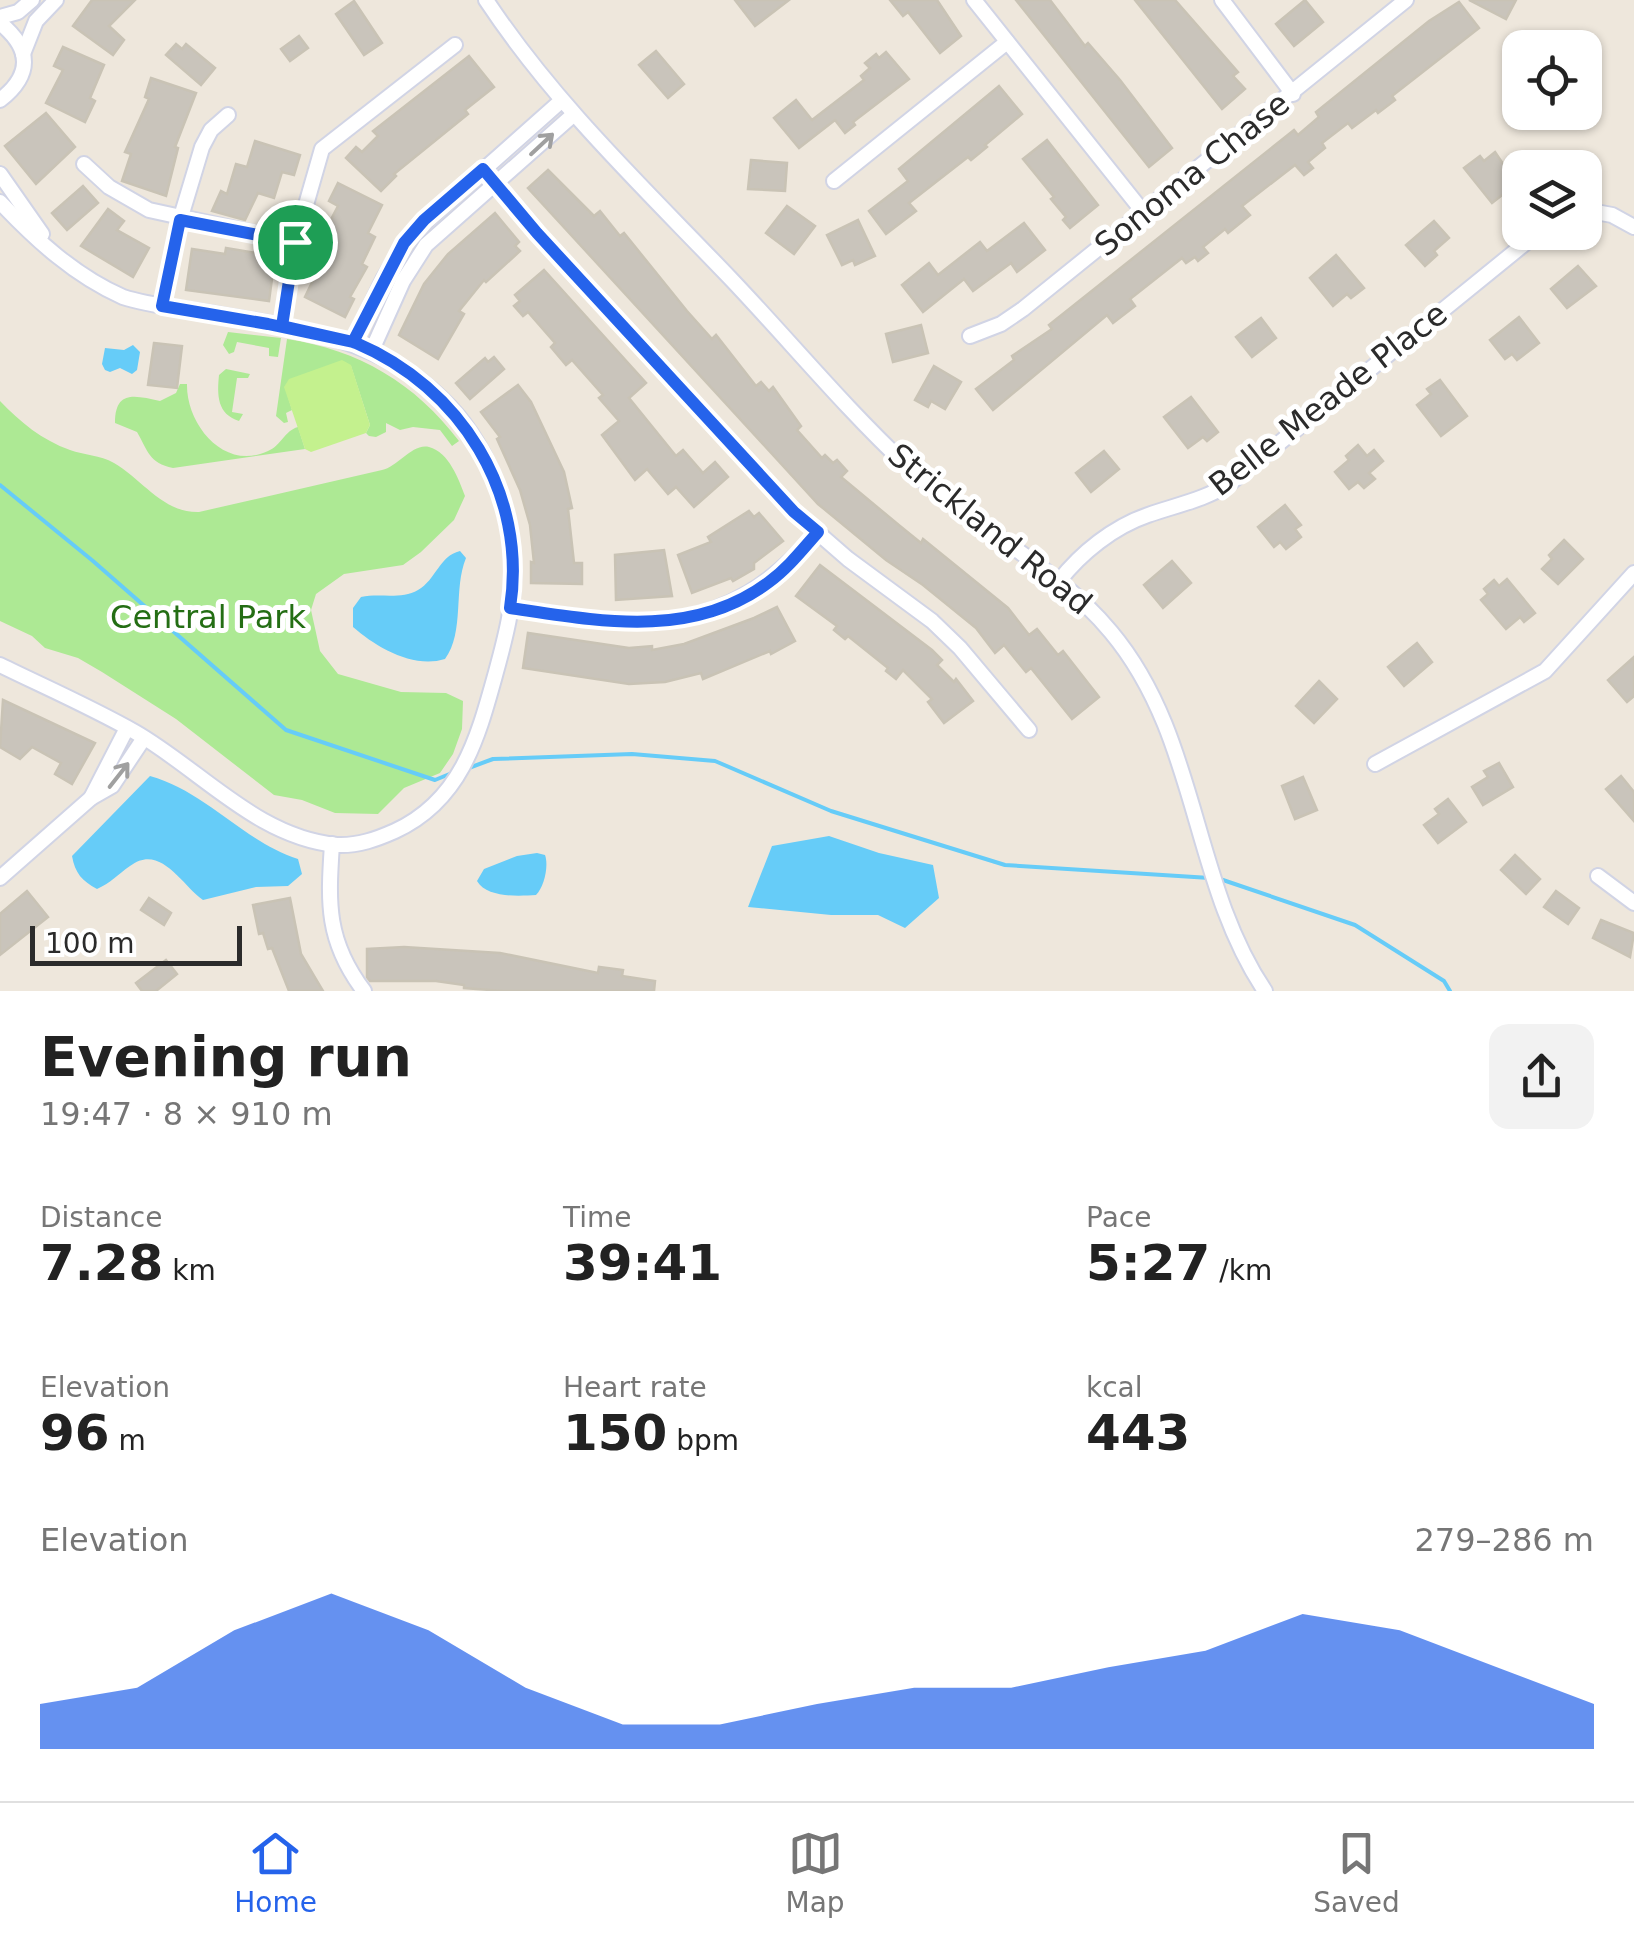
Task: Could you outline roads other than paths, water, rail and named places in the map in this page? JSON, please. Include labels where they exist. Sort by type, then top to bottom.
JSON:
[{"type":"street","points":[[0,100],[24,74],[23,54],[0,20],[32,0]]},
{"type":"street","points":[[23,54],[36,20],[56,0]]},
{"type":"street","name":"Strickland Road","points":[[486,0],[561,102],[907,467],[1059,582],[1110,631],[1153,694],[1182,768],[1229,922],[1264,991]]},
{"type":"street","points":[[974,0],[1144,213]]},
{"type":"street","points":[[1222,0],[1292,94]]},
{"type":"street","name":"Sonoma Chase","points":[[970,336],[1012,317],[1406,0]]},
{"type":"street","points":[[834,181],[1007,42]]},
{"type":"street","points":[[282,326],[295,242],[322,149],[455,45]]},
{"type":"street","points":[[353,342],[404,243],[424,220],[561,102]]},
{"type":"street","points":[[162,306],[180,220],[206,137],[228,115]]},
{"type":"street","points":[[372,350],[404,281],[426,245],[573,115]]},
{"type":"street","points":[[84,164],[137,205],[180,220],[295,242]]},
{"type":"street","points":[[483,169],[794,512],[932,621],[1030,730]]},
{"type":"street","points":[[0,174],[60,259]]},
{"type":"street","points":[[0,202],[60,259],[108,291],[139,303],[282,326],[353,342],[394,361],[453,410],[483,456],[501,496],[514,586],[488,704],[466,765],[426,813],[364,842],[332,844],[272,826],[144,738],[0,664]]},
{"type":"street","points":[[1602,213],[1634,228]]},
{"type":"street","name":"Belle Meade Place","points":[[1059,582],[1084,554],[1123,527],[1146,515],[1209,495],[1230,483],[1517,250]]},
{"type":"street","points":[[510,608],[614,623],[644,624],[690,616],[758,590],[780,574],[818,532]]},
{"type":"street","points":[[1375,764],[1545,671],[1634,573]]},
{"type":"street","points":[[92,798],[127,728]]},
{"type":"street","points":[[0,878],[92,798],[112,786],[144,738]]},
{"type":"street","points":[[332,844],[328,906],[346,967],[366,990]]},
{"type":"street","points":[[1598,876],[1634,903]]},
{"type":"water","points":[[133,345],[140,352],[137,370],[132,374],[120,368],[105,370],[105,348],[124,350]]},
{"type":"water","points":[[460,551],[466,558],[457,623],[445,659],[408,659],[384,649],[353,627],[353,608],[361,597],[405,595],[418,590],[447,558]]},
{"type":"water","points":[[150,776],[189,793],[259,841],[298,859],[302,874],[288,886],[256,887],[203,900],[170,868],[151,859],[130,866],[97,889],[92,886],[77,872],[72,856]]},
{"type":"water","points":[[829,836],[933,865],[939,898],[905,928],[878,915],[748,907],[772,846]]},
{"type":"water","points":[[537,853],[545,855],[546,865],[536,895],[495,893],[477,881],[484,869]]},
{"type":"waterway","points":[[0,485],[286,730],[435,780],[452,773]]},
{"type":"waterway","points":[[466,769],[493,759],[632,754],[715,761],[831,811],[1005,865],[1210,878]]},
{"type":"waterway","points":[[1220,879],[1355,925],[1444,981],[1450,991]]},
{"type":"park label","name":"Central Park","points":[[208,617]]}]
